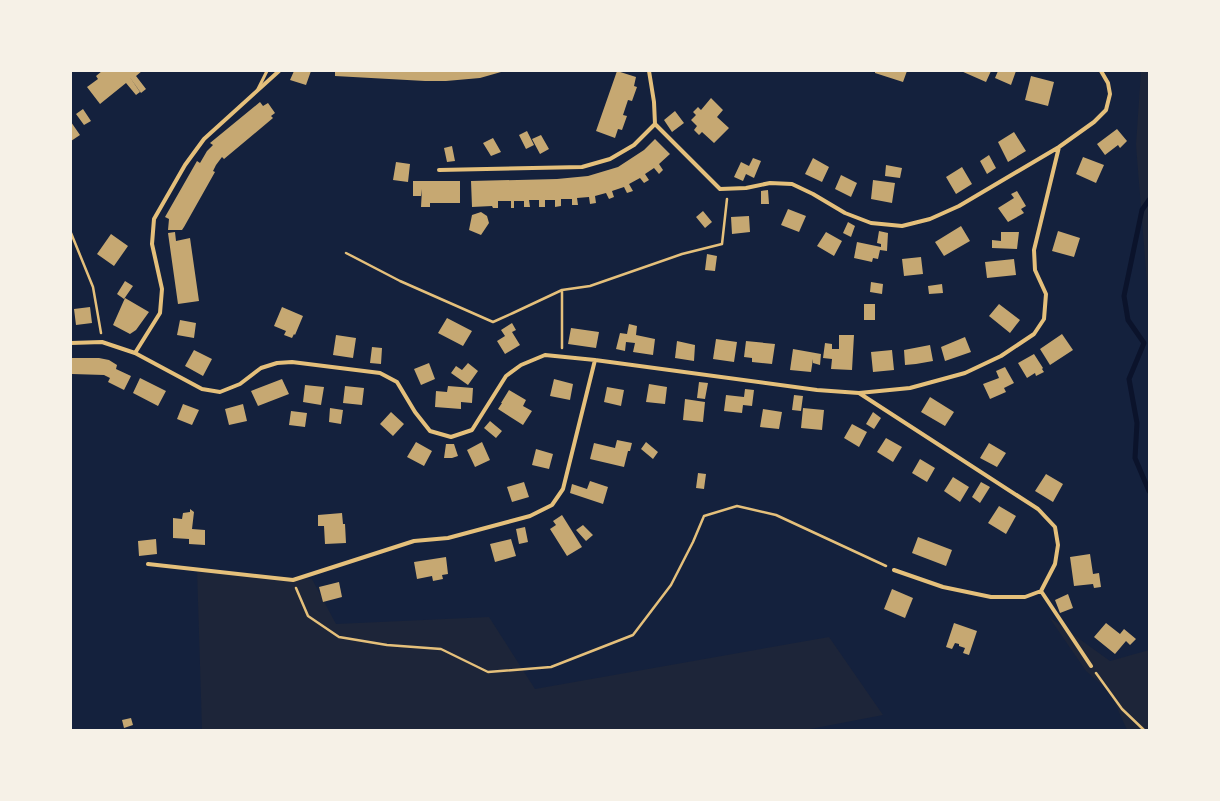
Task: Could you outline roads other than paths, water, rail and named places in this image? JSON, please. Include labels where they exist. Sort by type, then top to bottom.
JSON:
[{"type":"street","points":[[135,353],[160,313],[162,289],[152,244],[154,219],[185,165],[204,139],[279,71]]},
{"type":"street","points":[[649,71],[654,102],[655,124],[720,189],[746,188],[770,183],[792,184],[813,194],[845,213],[871,223],[902,226],[930,219],[959,206],[1059,147],[1094,122],[1106,110],[1110,94],[1108,83],[1101,71]]},
{"type":"street","points":[[439,170],[582,166],[610,159],[634,145],[655,124]]},
{"type":"street","points":[[71,343],[102,342],[135,353],[202,388],[220,392],[240,384],[261,368],[277,362],[292,362],[380,373],[397,382],[414,412],[430,430],[451,437],[472,430],[506,376],[521,365],[546,355],[595,360],[817,390],[859,393],[910,388],[965,373],[1002,356],[1034,334],[1044,319],[1046,294],[1035,270],[1034,250],[1059,147]]},
{"type":"street","points":[[148,564],[293,580],[414,541],[448,538],[530,516],[552,505],[563,489],[595,360]]},
{"type":"street","points":[[859,393],[1038,509],[1055,526],[1058,545],[1055,564],[1041,591],[1025,597],[991,597],[943,587],[894,570]]},
{"type":"street","points":[[1041,591],[1091,666]]},
{"type":"lane","points":[[258,89],[267,71]]},
{"type":"waterway","points":[[1149,200],[1142,210],[1124,296],[1128,320],[1144,343],[1129,379],[1137,423],[1135,458],[1149,491]]}]
